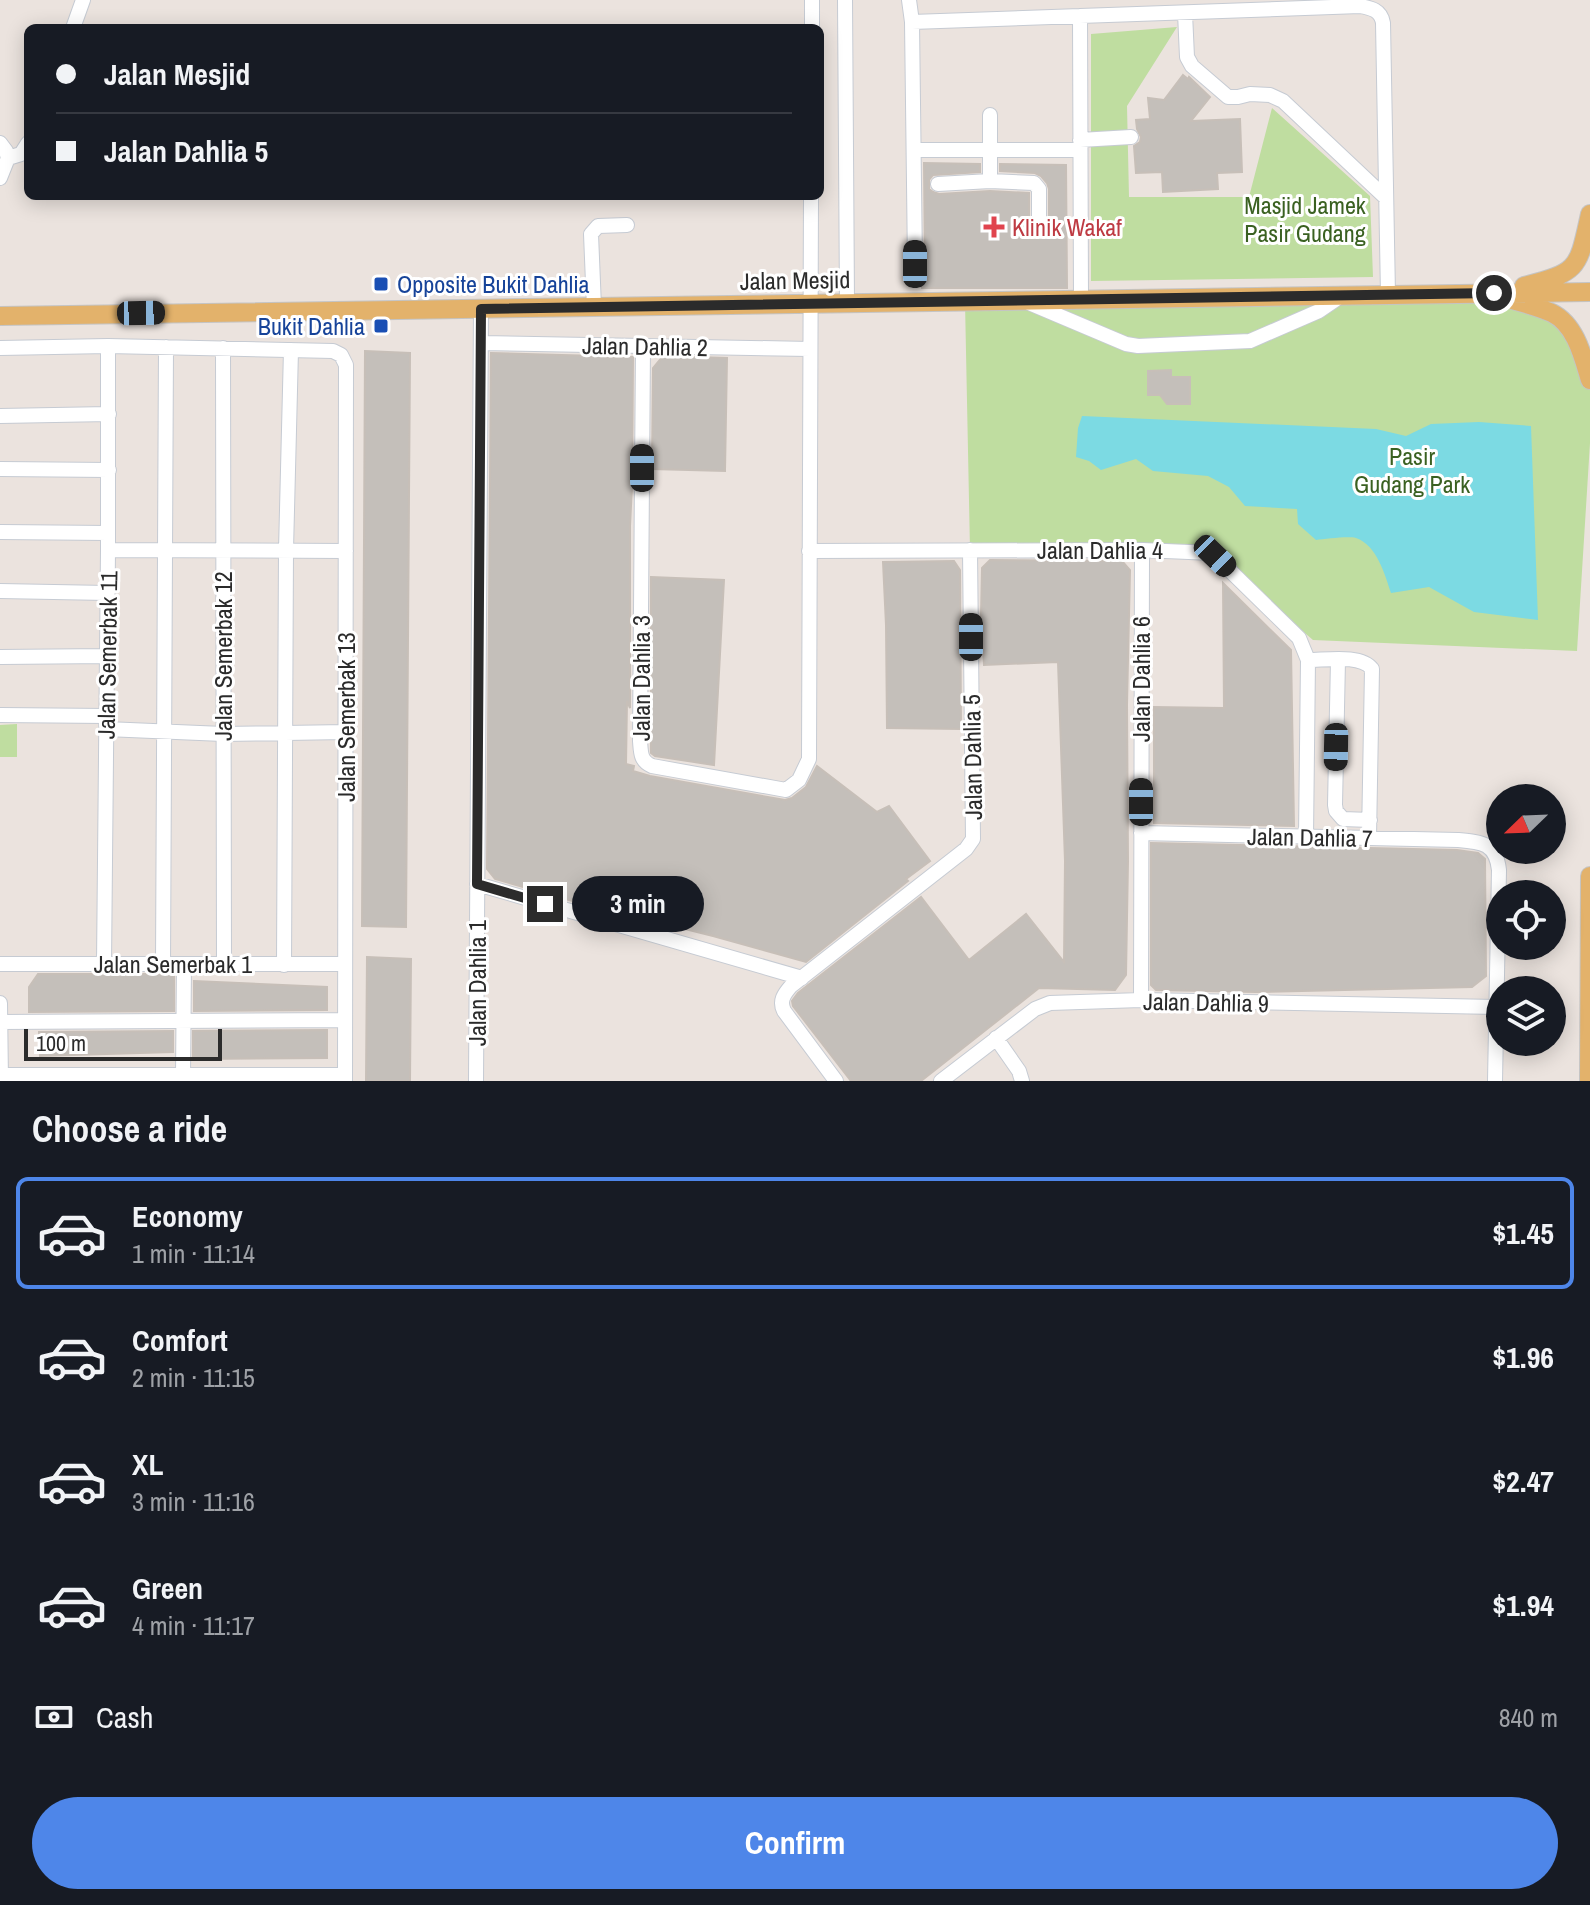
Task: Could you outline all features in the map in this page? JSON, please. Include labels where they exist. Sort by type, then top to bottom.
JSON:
[{"type":"main road","points":[[1494,293],[1555,278],[1565,272],[1579,258],[1590,214]]},
{"type":"main road","name":"Jalan Mesjid","points":[[0,316],[1590,292]]},
{"type":"main road","points":[[1494,293],[1553,313],[1564,321],[1572,331],[1590,380]]},
{"type":"main road","points":[[1589,1081],[1590,876]]},
{"type":"street","points":[[74,24],[83,0]]},
{"type":"street","points":[[812,0],[812,24]]},
{"type":"street","points":[[845,0],[847,303]]},
{"type":"street","points":[[909,0],[912,22],[915,264]]},
{"type":"street","points":[[912,22],[1360,6],[1377,11],[1383,23],[1388,295]]},
{"type":"street","points":[[1185,13],[1187,57],[1192,66],[1228,97],[1270,95],[1283,101],[1386,198]]},
{"type":"street","points":[[1080,16],[1081,300]]},
{"type":"street","points":[[990,115],[990,181]]},
{"type":"street","points":[[914,150],[1080,145],[1131,137]]},
{"type":"street","points":[[0,143],[6,151],[21,153]]},
{"type":"street","points":[[0,178],[21,153]]},
{"type":"street","points":[[938,184],[990,181],[1034,183],[1039,189],[1039,218]]},
{"type":"street","points":[[809,551],[811,200]]},
{"type":"street","points":[[594,307],[591,234],[598,226],[627,225]]},
{"type":"street","points":[[1024,301],[1126,344],[1138,346],[1250,341],[1319,311],[1341,296]]},
{"type":"street","name":"Jalan Dahlia 1","points":[[476,1081],[481,309]]},
{"type":"street","name":"Jalan Dahlia 2","points":[[481,343],[810,349]]},
{"type":"street","points":[[0,348],[108,346],[291,350],[286,550],[284,965]]},
{"type":"street","name":"Jalan Semerbak 11","points":[[104,964],[108,346]]},
{"type":"street","name":"Jalan Dahlia 3","points":[[643,346],[640,741],[642,756],[648,764],[783,790],[799,780],[809,759],[809,551]]},
{"type":"street","points":[[163,964],[166,347]]},
{"type":"street","name":"Jalan Semerbak 12","points":[[223,348],[224,964]]},
{"type":"street","name":"Jalan Semerbak 13","points":[[291,350],[333,351],[341,355],[346,365],[345,1078]]},
{"type":"street","points":[[0,416],[109,414]]},
{"type":"street","points":[[0,469],[109,470]]},
{"type":"street","points":[[0,532],[108,533]]},
{"type":"street","points":[[108,550],[346,551]]},
{"type":"street","name":"Jalan Dahlia 5","points":[[836,1081],[783,1008],[783,998],[802,978],[966,849],[973,839],[970,550]]},
{"type":"street","name":"Jalan Dahlia 4","points":[[809,551],[1142,550],[1212,553],[1299,638],[1308,660]]},
{"type":"street","name":"Jalan Dahlia 6","points":[[1141,1000],[1142,550]]},
{"type":"street","points":[[0,591],[107,593]]},
{"type":"street","points":[[0,657],[107,656]]},
{"type":"street","points":[[1306,837],[1308,660],[1338,660],[1365,661],[1372,669],[1369,838]]},
{"type":"street","points":[[1338,660],[1336,811],[1343,819],[1370,820]]},
{"type":"street","points":[[0,715],[223,734],[346,732]]},
{"type":"street","name":"Jalan Dahlia 7","points":[[1141,833],[1479,841],[1494,853],[1499,870],[1497,976]]},
{"type":"street","points":[[477,884],[802,978]]},
{"type":"street","name":"Jalan Semerbak 1","points":[[0,964],[345,964]]},
{"type":"street","points":[[183,1075],[184,964]]},
{"type":"street","name":"Jalan Dahlia 9","points":[[941,1081],[1046,1004],[1141,1000],[1486,1007]]},
{"type":"street","points":[[0,1003],[1,1078],[183,1075],[345,1078]]},
{"type":"street","points":[[0,1022],[345,1020]]},
{"type":"street","points":[[996,1038],[1019,1071],[1022,1081]]},
{"type":"street","points":[[1495,1056],[1495,1081]]},
{"type":"green space","name":"Masjid Jamek Pasir Gudang","points":[[1177,27],[1127,106],[1129,197],[1249,197],[1272,108],[1370,196],[1373,277],[1091,281],[1091,34]]},
{"type":"green space","name":"Pasir Gudang Park","points":[[1494,293],[1553,313],[1590,380],[1590,443],[1577,651],[1313,640],[1215,556],[970,550],[965,302]]},
{"type":"green space","points":[[17,724],[17,757],[0,757],[0,725]]},
{"type":"water","points":[[1082,416],[1376,429],[1406,436],[1431,424],[1479,422],[1531,426],[1538,620],[1474,612],[1429,587],[1391,593],[1379,561],[1363,542],[1352,537],[1316,540],[1298,524],[1297,509],[1245,506],[1229,487],[1208,476],[1153,471],[1136,459],[1101,470],[1089,461],[1076,457]]},
{"type":"building","points":[[1183,75],[1210,97],[1191,121],[1240,119],[1242,172],[1217,173],[1218,189],[1163,192],[1162,172],[1136,173],[1134,146],[1141,137],[1136,120],[1150,119],[1148,98],[1164,100]]},
{"type":"building","name":"Klinik Wakaf","points":[[924,163],[980,164],[980,172],[933,175],[929,180],[929,189],[939,194],[990,191],[1029,193],[1029,219],[1038,228],[1045,226],[1049,219],[1047,183],[1035,173],[1000,171],[1000,164],[1066,165],[1067,288],[922,288],[925,264]]},
{"type":"building","points":[[365,351],[410,353],[406,927],[362,926]]},
{"type":"building","points":[[491,353],[633,357],[630,708],[627,701],[626,764],[634,766],[633,771],[650,776],[785,800],[806,787],[817,766],[877,812],[889,806],[930,861],[806,962],[495,879],[487,869]]},
{"type":"building","points":[[663,356],[727,358],[725,471],[652,469],[653,368]]},
{"type":"building","points":[[1171,370],[1171,377],[1190,377],[1190,404],[1167,404],[1160,395],[1148,395],[1148,371]]},
{"type":"building","points":[[990,560],[1122,561],[1130,570],[1126,975],[1115,990],[1039,988],[921,1081],[851,1081],[792,1001],[798,993],[921,897],[969,960],[1026,914],[1064,962],[1065,861],[1058,662],[984,665],[982,568]]},
{"type":"building","points":[[954,561],[960,570],[961,729],[887,728],[883,562]]},
{"type":"building","points":[[651,577],[724,580],[714,765],[651,753]]},
{"type":"building","points":[[1223,583],[1291,650],[1294,826],[1154,823],[1154,707],[1224,708]]},
{"type":"building","points":[[1151,843],[1457,850],[1478,853],[1485,859],[1486,976],[1472,987],[1256,992],[1156,990],[1151,985]]},
{"type":"building","points":[[367,957],[411,959],[410,1081],[366,1081]]},
{"type":"building","points":[[38,974],[174,974],[174,1011],[29,1012],[29,987]]},
{"type":"building","points":[[194,981],[327,987],[327,1010],[194,1011]]},
{"type":"building","points":[[327,1030],[327,1058],[193,1059],[193,1031]]},
{"type":"building","points":[[173,1031],[173,1052],[40,1056],[39,1032]]},
{"type":"place","name":"Klinik Wakaf","points":[[994,227]]},
{"type":"place","name":"Opposite Bukit Dahlia","points":[[381,284]]},
{"type":"place","name":"Bukit Dahlia","points":[[381,326]]},
{"type":"route","points":[[545,904],[477,884],[481,309],[1494,293]]}]
